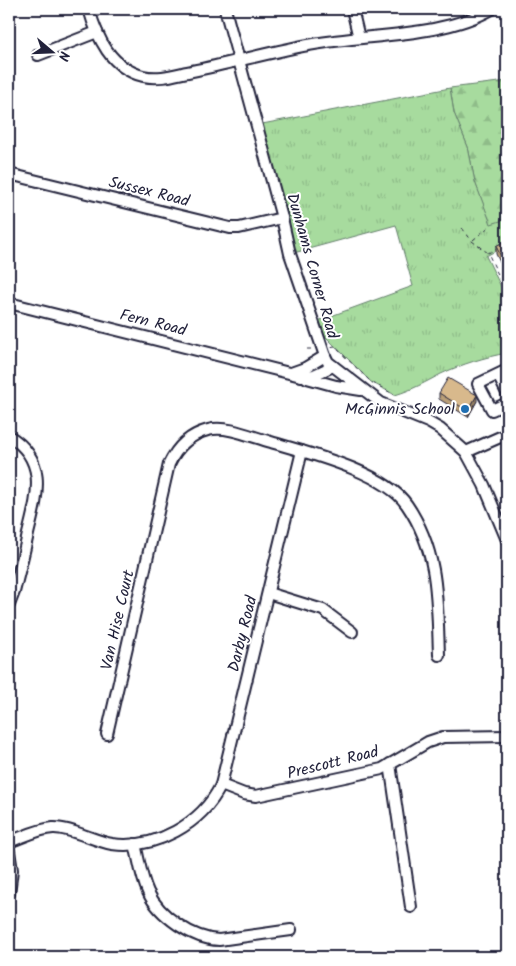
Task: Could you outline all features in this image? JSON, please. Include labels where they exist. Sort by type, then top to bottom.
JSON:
[{"type":"street","points":[[89,9],[97,32],[111,58],[131,71],[156,78],[314,44],[434,29],[481,15],[492,9]]},
{"type":"street","name":"Dunhams Corner Road","points":[[225,9],[290,254],[328,362],[380,403],[434,426],[466,452],[484,485],[507,540]]},
{"type":"street","points":[[352,9],[358,38]]},
{"type":"street","points":[[38,55],[97,32]]},
{"type":"street","name":"Sussex Road","points":[[9,174],[230,228],[239,228],[282,218]]},
{"type":"street","name":"Fern Road","points":[[9,303],[291,373],[336,386],[362,390]]},
{"type":"street","points":[[291,373],[306,368],[325,356]]},
{"type":"street","points":[[301,376],[314,375],[333,366]]},
{"type":"street","points":[[507,393],[503,372],[478,384],[492,410],[507,403]]},
{"type":"street","name":"Van Hise Court","points":[[108,734],[169,464],[175,451],[194,436],[208,430],[220,429],[302,452]]},
{"type":"street","points":[[466,452],[507,434]]},
{"type":"street","points":[[9,436],[22,446],[29,456],[36,473],[38,486],[31,524],[9,605]]},
{"type":"street","points":[[302,452],[338,462],[372,478],[399,494],[407,505],[418,524],[436,576],[439,655]]},
{"type":"street","name":"Darby Road","points":[[9,842],[40,830],[54,828],[111,844],[135,844],[162,838],[182,827],[208,805],[221,785],[302,452]]},
{"type":"street","points":[[268,593],[323,610],[352,632]]},
{"type":"street","name":"Prescott Road","points":[[221,785],[244,794],[256,796],[382,769],[428,742],[443,737],[507,736]]},
{"type":"street","points":[[390,764],[410,907]]},
{"type":"street","points":[[135,844],[141,872],[149,893],[156,904],[183,928],[203,938],[218,940],[291,930]]},
{"type":"street","points":[[9,851],[12,870],[9,894]]},
{"type":"path","points":[[472,241],[491,225]]},
{"type":"path","points":[[462,228],[472,241],[488,253],[507,294]]},
{"type":"path","points":[[488,253],[501,246]]},
{"type":"path","points":[[334,346],[371,382],[395,395]]},
{"type":"green space","points":[[507,81],[507,219],[491,225],[475,182],[468,147],[454,113],[450,88]]},
{"type":"green space","points":[[450,88],[454,113],[468,147],[475,182],[491,224],[507,219],[507,245],[486,256],[507,299],[507,353],[457,367],[395,395],[371,382],[312,323],[413,286],[396,225],[290,254],[257,125]]},
{"type":"building","points":[[507,240],[507,269],[496,246]]},
{"type":"building","points":[[448,378],[477,395],[468,411],[439,393]]},
{"type":"place","name":"McGinnis School","points":[[465,409]]}]
